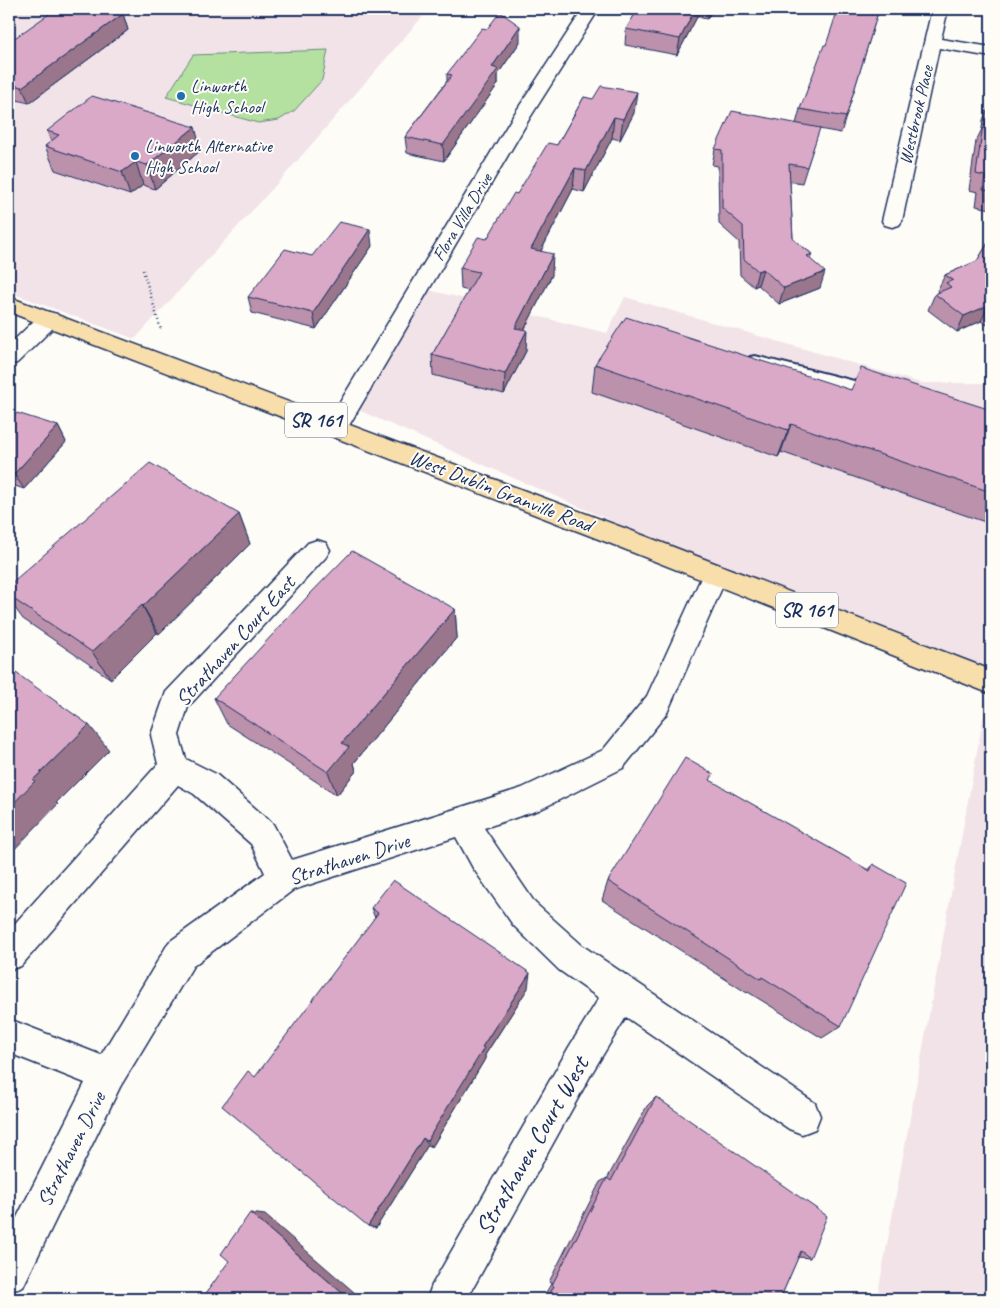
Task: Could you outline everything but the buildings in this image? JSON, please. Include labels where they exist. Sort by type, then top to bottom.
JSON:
[{"type":"main road","name":"West Dublin Granville Road","points":[[9,304],[336,428],[991,682]]},
{"type":"street","name":"Flora Villa Drive","points":[[336,428],[522,116],[591,9]]},
{"type":"street","name":"Westbrook Place","points":[[892,222],[940,9]]},
{"type":"street","points":[[932,42],[991,52]]},
{"type":"street","points":[[9,358],[49,319]]},
{"type":"street","name":"Strathaven Court East","points":[[174,768],[164,736],[176,701],[317,550]]},
{"type":"street","name":"Strathaven Drive","points":[[9,1273],[108,1075],[181,954],[284,878],[528,800],[613,759],[657,704],[715,574]]},
{"type":"street","points":[[9,954],[122,830],[174,768],[205,784],[262,834],[284,878]]},
{"type":"street","points":[[464,822],[484,857],[524,914],[571,958],[802,1116]]},
{"type":"street","name":"Strathaven Court West","points":[[446,1299],[621,994]]},
{"type":"street","points":[[9,1036],[108,1075]]},
{"type":"lane","points":[[739,356],[890,395]]},
{"type":"path","points":[[143,270],[161,330]]},
{"type":"shaded area","name":"Linworth High School","points":[[14,9],[395,9],[423,16],[284,176],[135,339],[9,292],[9,13]]},
{"type":"shaded area","points":[[412,286],[607,333],[625,297],[921,383],[991,383],[991,1299],[877,1299],[989,686],[349,406]]},
{"type":"green space","points":[[328,50],[322,80],[294,111],[279,120],[258,123],[166,97],[193,55]]},
{"type":"place","name":"Linworth High School","points":[[181,96]]},
{"type":"place","name":"Linworth Alternative High School","points":[[135,156]]}]
